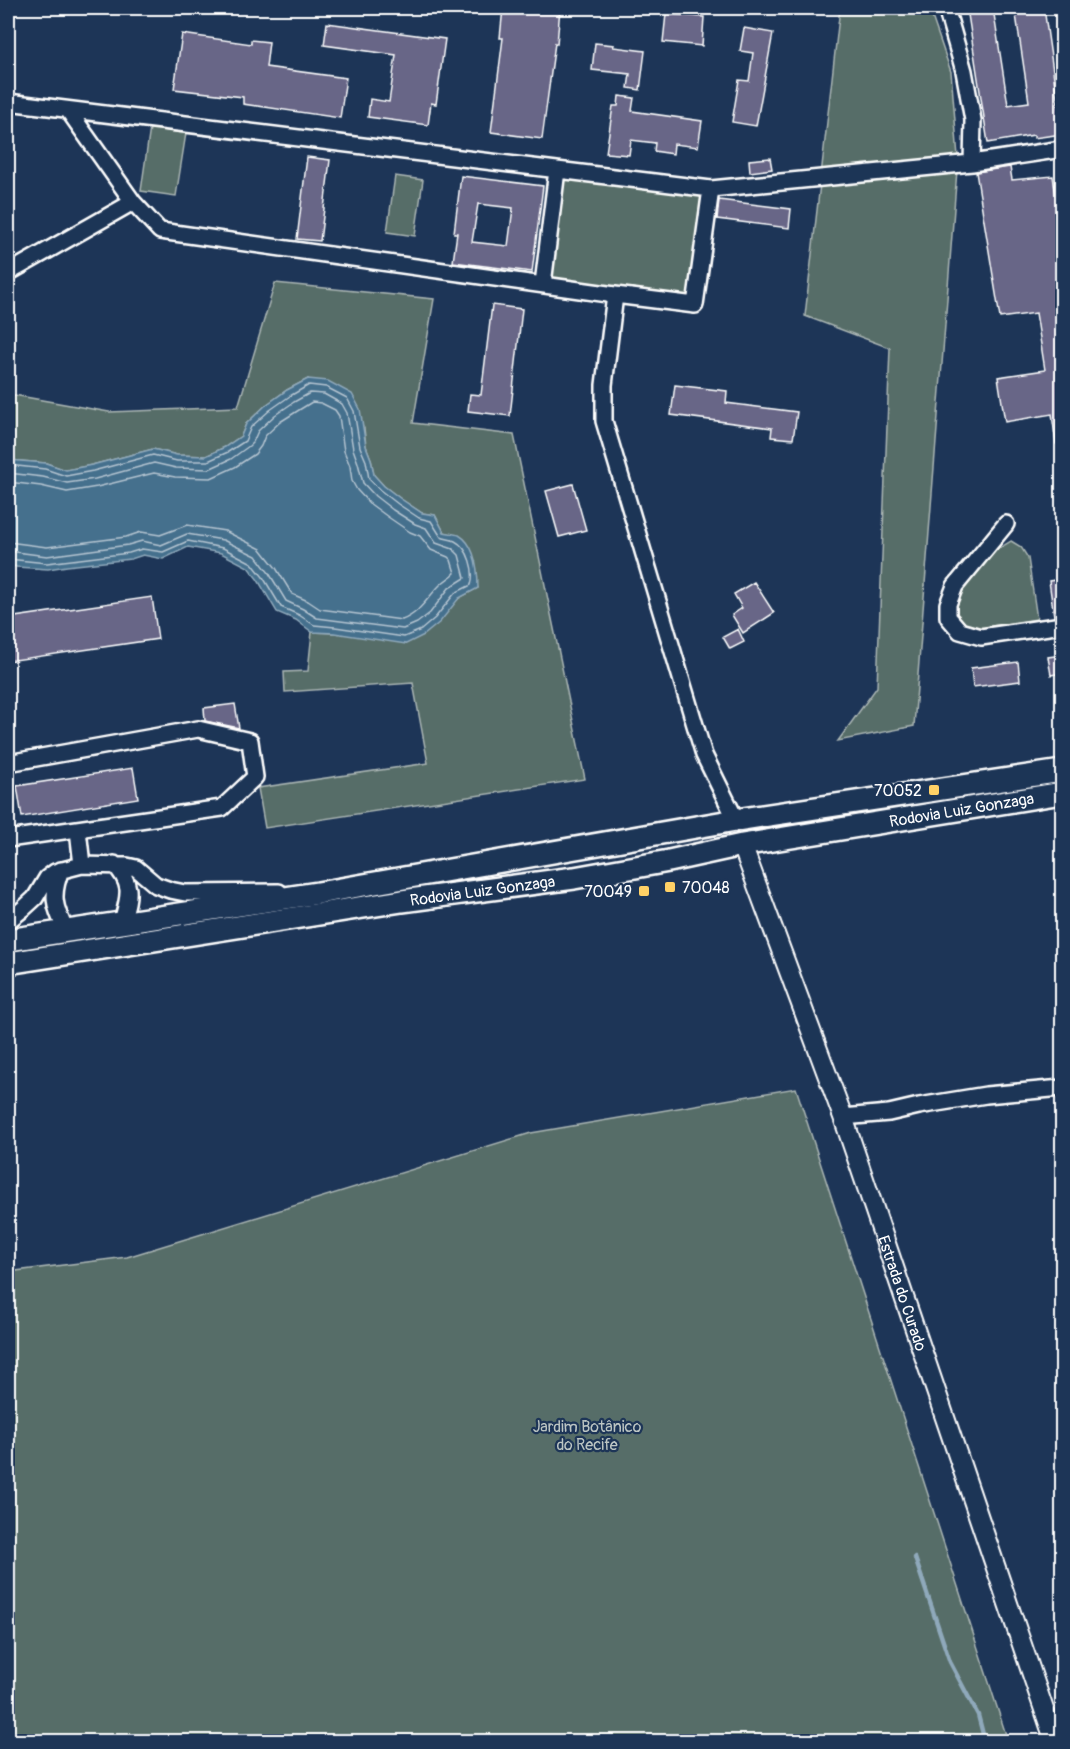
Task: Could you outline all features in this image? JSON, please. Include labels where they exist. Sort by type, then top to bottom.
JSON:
[{"type":"highway","name":"Rodovia Luiz Gonzaga","points":[[8,940],[318,893],[736,820],[1062,771]]},
{"type":"highway","name":"Rodovia Luiz Gonzaga","points":[[8,963],[402,901],[573,878],[742,845],[1062,793]]},
{"type":"main road","name":"Estrada do Curado","points":[[742,845],[843,1117],[1054,1742]]},
{"type":"lane","points":[[946,8],[964,71],[973,120],[972,163]]},
{"type":"lane","points":[[8,102],[711,189],[1062,152]]},
{"type":"lane","points":[[68,110],[133,202],[160,231],[695,305],[711,189]]},
{"type":"lane","points":[[543,284],[556,170]]},
{"type":"lane","points":[[8,273],[133,202]]},
{"type":"lane","points":[[615,295],[604,385],[604,421],[704,755],[736,820]]},
{"type":"lane","points":[[1006,524],[955,586],[948,604],[948,617],[960,631],[981,637],[1062,625]]},
{"type":"lane","points":[[8,763],[198,729],[250,741],[255,777],[222,808],[8,839]]},
{"type":"lane","points":[[78,830],[82,865]]},
{"type":"lane","points":[[8,921],[35,898],[47,878],[61,870],[82,865],[114,864],[136,868],[156,885],[185,893],[257,891],[318,893]]},
{"type":"lane","points":[[114,864],[126,878],[128,886],[129,895],[122,922]]},
{"type":"lane","points":[[61,870],[54,893],[55,904],[66,930]]},
{"type":"lane","points":[[843,1117],[889,1113],[986,1095],[1062,1088]]},
{"type":"green space","points":[[840,8],[929,8],[951,72],[958,157],[914,726],[838,741],[877,687],[890,348],[805,316]]},
{"type":"green space","points":[[150,128],[186,133],[176,196],[141,191]]},
{"type":"green space","points":[[557,170],[711,189],[695,305],[543,284]]},
{"type":"green space","points":[[395,176],[423,180],[415,236],[387,232]]},
{"type":"green space","points":[[275,283],[434,299],[413,423],[514,435],[585,779],[265,828],[258,788],[428,763],[413,683],[285,692],[284,672],[308,671],[312,632],[334,633],[450,607],[459,598],[478,588],[459,536],[444,532],[435,515],[422,513],[384,486],[374,475],[364,428],[308,379],[266,405],[246,424],[241,436],[206,456],[177,455],[153,449],[66,470],[46,463],[8,460],[8,394],[109,412],[238,407]]},
{"type":"green space","points":[[1011,541],[1021,547],[1028,558],[1037,619],[973,629],[961,626],[953,613],[956,597],[991,553]]},
{"type":"green space","name":"Jardim Botânico do Recife","points":[[796,1088],[1008,1741],[8,1741],[8,1272],[127,1257],[531,1133]]},
{"type":"water","points":[[308,379],[328,381],[352,394],[360,409],[366,446],[374,475],[384,486],[422,513],[435,515],[444,532],[459,535],[469,545],[476,566],[478,588],[459,598],[440,622],[424,635],[406,644],[312,632],[296,620],[277,612],[248,567],[221,553],[188,547],[163,559],[143,555],[131,559],[48,569],[16,567],[8,564],[8,460],[46,463],[66,470],[153,449],[177,455],[206,456],[241,436],[246,424],[266,405]]},
{"type":"building","points":[[503,8],[560,8],[557,44],[555,43],[542,139],[491,132],[503,38],[500,38]]},
{"type":"building","points":[[967,8],[993,8],[1008,105],[1029,102],[1015,8],[1044,8],[1062,134],[1034,138],[1034,135],[988,143]]},
{"type":"building","points":[[666,14],[704,17],[702,46],[663,42]]},
{"type":"building","points":[[327,23],[445,39],[436,104],[431,103],[428,125],[368,117],[370,99],[389,102],[396,55],[324,45]]},
{"type":"building","points":[[744,28],[773,33],[756,126],[732,122],[739,80],[749,81],[753,53],[740,51]]},
{"type":"building","points":[[182,34],[251,44],[251,40],[269,42],[266,67],[346,78],[340,118],[243,104],[243,97],[174,89]]},
{"type":"building","points":[[595,43],[645,51],[640,90],[628,88],[630,74],[592,70]]},
{"type":"building","points":[[619,96],[634,98],[632,111],[702,121],[698,147],[674,144],[673,154],[654,151],[655,143],[631,140],[629,155],[606,153],[613,106],[618,106]]},
{"type":"building","points":[[307,157],[330,160],[320,241],[297,239]]},
{"type":"building","points":[[770,158],[772,169],[750,172],[749,160]]},
{"type":"building","points":[[1010,167],[1012,180],[1053,176],[1062,238],[1062,443],[1056,444],[1052,414],[1005,422],[998,377],[1045,370],[1036,313],[1000,318],[976,172]]},
{"type":"building","points":[[461,176],[543,186],[532,272],[453,262],[457,233],[454,233]],"holes":[[[478,204],[513,208],[508,246],[472,242]]]},
{"type":"building","points":[[719,200],[791,209],[789,228],[717,219]]},
{"type":"building","points":[[492,305],[522,309],[510,416],[468,411],[470,394],[481,395]]},
{"type":"building","points":[[675,385],[727,391],[726,403],[797,412],[793,439],[771,437],[772,428],[671,415]]},
{"type":"building","points":[[573,484],[586,530],[559,537],[546,491]]},
{"type":"building","points":[[1062,579],[1062,615],[1054,616],[1049,581]]},
{"type":"building","points":[[754,582],[774,613],[743,633],[732,615],[742,608],[734,594]]},
{"type":"building","points":[[152,597],[158,639],[8,661],[8,618]]},
{"type":"building","points":[[738,629],[744,642],[730,649],[723,637]]},
{"type":"building","points":[[1062,655],[1062,673],[1051,675],[1048,657]]},
{"type":"building","points":[[1018,662],[1020,681],[973,687],[971,668]]},
{"type":"building","points":[[235,704],[239,728],[205,721],[204,708]]},
{"type":"building","points":[[133,768],[138,798],[22,817],[17,786]]},
{"type":"waterway","points":[[915,1558],[950,1662],[978,1715],[985,1742]]},
{"type":"place","name":"70052","points":[[934,790]]},
{"type":"place","name":"70048","points":[[670,887]]},
{"type":"place","name":"70049","points":[[644,891]]}]
